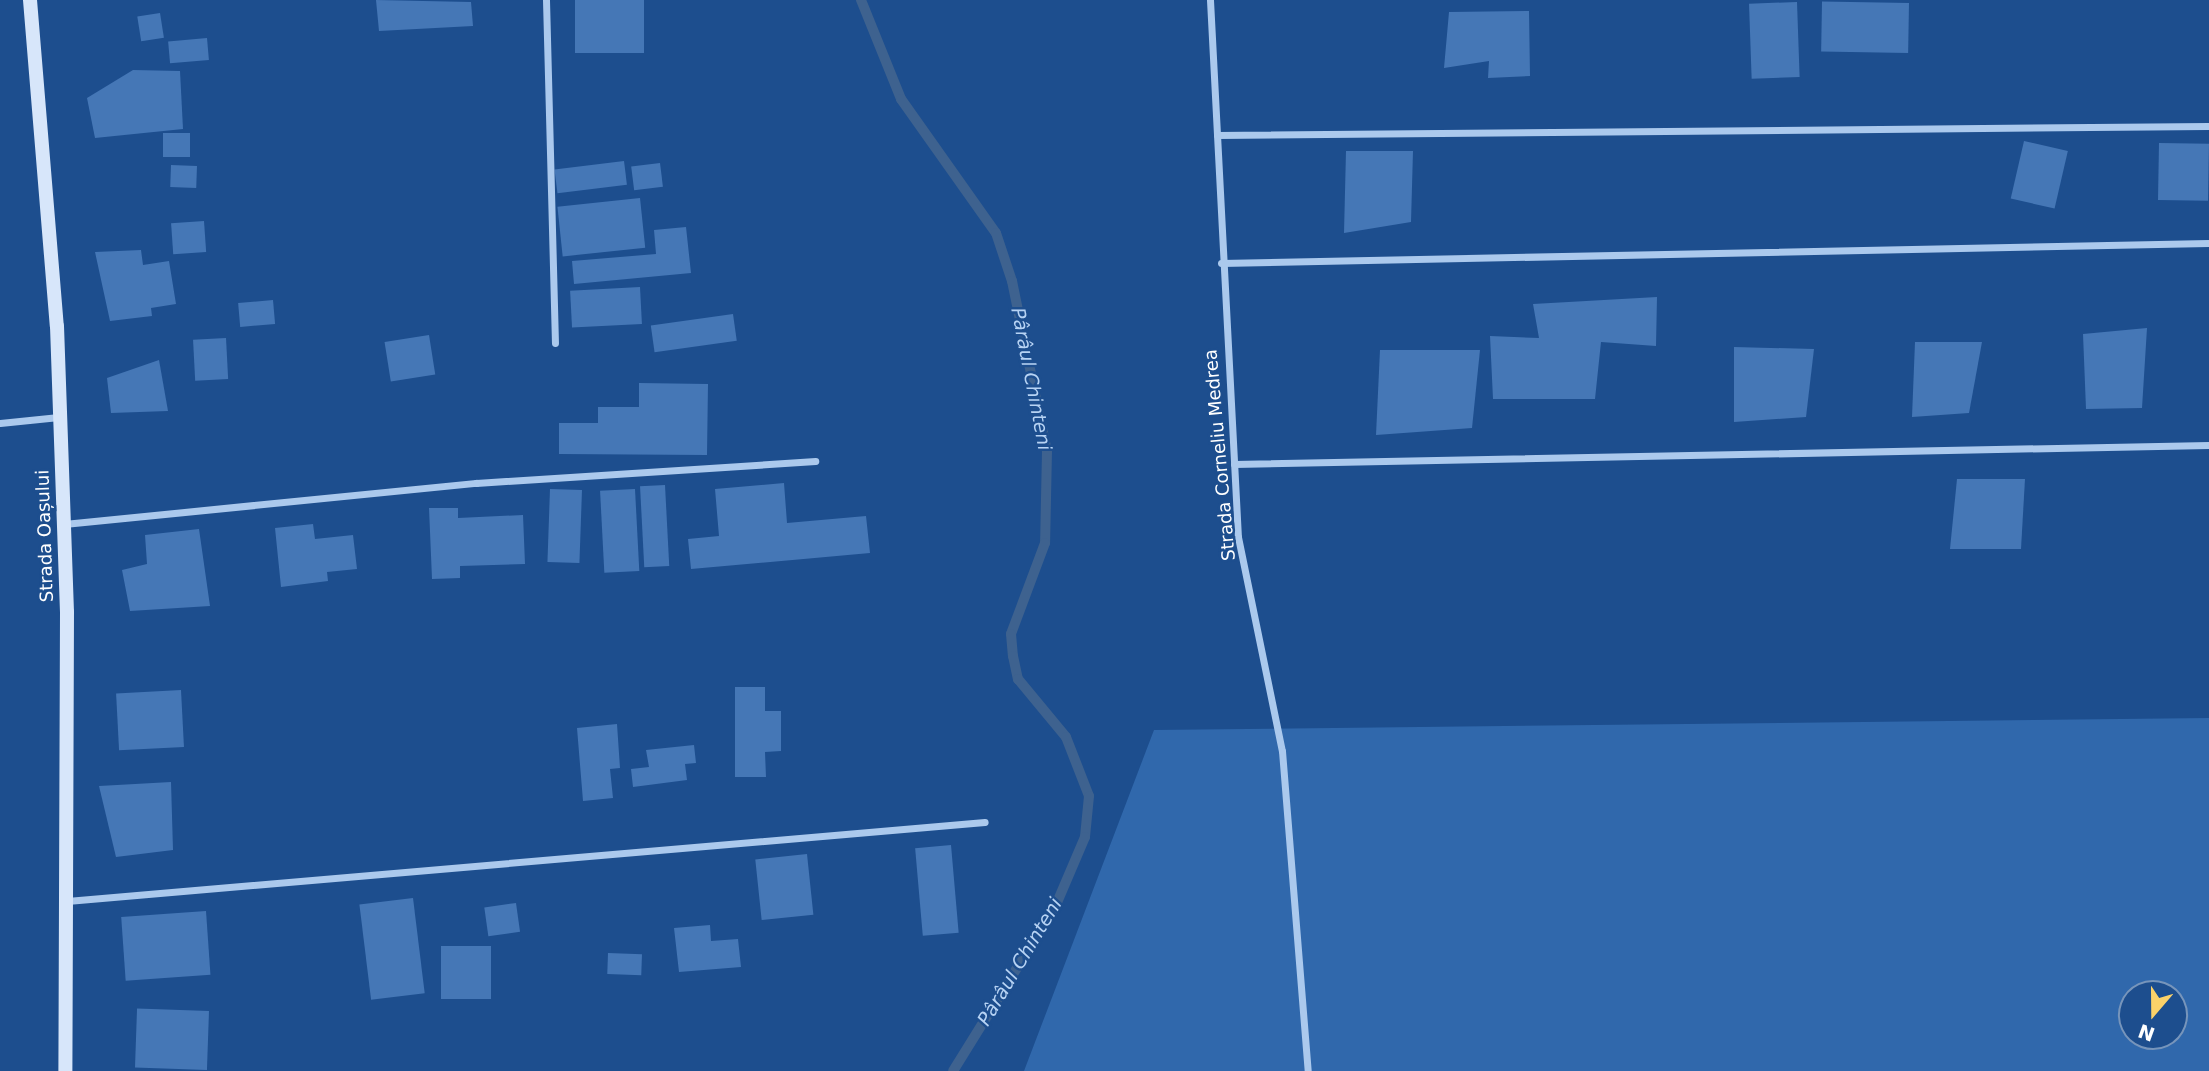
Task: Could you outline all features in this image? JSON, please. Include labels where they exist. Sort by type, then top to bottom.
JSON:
[{"type":"main road","name":"Strada Oașului","points":[[30,0],[60,417],[64,524],[65,1071]]},
{"type":"street","points":[[545,0],[555,343]]},
{"type":"street","name":"Strada Corneliu Medrea","points":[[1210,0],[1221,263],[1238,537],[1282,751],[1308,1071]]},
{"type":"street","points":[[1217,135],[2209,126]]},
{"type":"street","points":[[1221,263],[2209,243]]},
{"type":"street","points":[[0,423],[60,417]]},
{"type":"street","points":[[1234,464],[2209,445]]},
{"type":"street","points":[[64,524],[476,483],[815,461]]},
{"type":"street","points":[[66,901],[985,822]]},
{"type":"shaded area","points":[[2209,718],[2209,1071],[1024,1071],[1154,730]]},
{"type":"building","points":[[376,0],[471,2],[473,26],[379,31]]},
{"type":"building","points":[[575,0],[644,0],[644,53],[575,53]]},
{"type":"building","points":[[1822,1],[1909,3],[1908,53],[1821,51]]},
{"type":"building","points":[[1797,2],[1800,77],[1752,79],[1749,4]]},
{"type":"building","points":[[1529,11],[1530,76],[1488,78],[1489,61],[1444,68],[1449,12]]},
{"type":"building","points":[[160,13],[164,38],[141,41],[137,17]]},
{"type":"building","points":[[207,38],[209,60],[170,63],[168,41]]},
{"type":"building","points":[[133,70],[180,71],[183,129],[95,138],[87,98]]},
{"type":"building","points":[[163,133],[190,133],[190,157],[163,157]]},
{"type":"building","points":[[2024,141],[2068,151],[2055,209],[2011,198]]},
{"type":"building","points":[[2159,143],[2209,144],[2208,201],[2158,200]]},
{"type":"building","points":[[1346,151],[1413,151],[1411,222],[1344,233]]},
{"type":"building","points":[[624,161],[627,185],[557,193],[555,170]]},
{"type":"building","points":[[660,163],[663,187],[634,190],[631,167]]},
{"type":"building","points":[[171,165],[197,166],[196,188],[170,187]]},
{"type":"building","points":[[640,198],[645,248],[563,256],[557,207]]},
{"type":"building","points":[[204,221],[206,252],[173,254],[171,223]]},
{"type":"building","points":[[686,227],[691,273],[574,284],[572,261],[656,254],[654,230]]},
{"type":"building","points":[[141,250],[143,265],[169,261],[176,304],[151,308],[152,316],[110,321],[95,252]]},
{"type":"building","points":[[640,287],[642,324],[572,328],[570,291]]},
{"type":"building","points":[[1657,297],[1656,346],[1601,342],[1595,399],[1493,399],[1490,336],[1539,338],[1533,304]]},
{"type":"building","points":[[273,300],[275,324],[240,327],[238,303]]},
{"type":"building","points":[[733,314],[737,341],[655,352],[651,326]]},
{"type":"building","points":[[2147,328],[2142,408],[2086,409],[2083,334]]},
{"type":"building","points":[[429,335],[435,375],[391,382],[385,342]]},
{"type":"building","points":[[226,338],[228,379],[195,381],[193,340]]},
{"type":"building","points":[[1915,342],[1982,342],[1969,413],[1912,417]]},
{"type":"building","points":[[1734,347],[1814,349],[1806,417],[1734,422]]},
{"type":"building","points":[[1380,350],[1480,350],[1472,428],[1376,435]]},
{"type":"building","points":[[159,360],[168,411],[111,413],[107,378]]},
{"type":"building","points":[[639,383],[708,384],[707,455],[559,454],[559,423],[598,423],[598,407],[639,407]]},
{"type":"building","points":[[1957,479],[2025,479],[2021,549],[1950,549]]},
{"type":"building","points":[[784,483],[787,523],[866,516],[870,553],[691,569],[688,539],[719,536],[715,489]]},
{"type":"building","points":[[665,485],[669,566],[644,567],[640,486]]},
{"type":"building","points":[[550,489],[582,490],[579,563],[547,562]]},
{"type":"building","points":[[635,489],[639,571],[604,573],[600,491]]},
{"type":"building","points":[[429,508],[458,508],[458,518],[523,515],[525,564],[460,566],[460,578],[432,579]]},
{"type":"building","points":[[313,524],[315,539],[353,535],[357,569],[327,572],[328,581],[281,587],[275,528]]},
{"type":"building","points":[[199,529],[210,606],[130,611],[122,570],[147,564],[145,535]]},
{"type":"building","points":[[735,687],[765,687],[765,711],[781,711],[781,751],[765,752],[766,777],[735,777]]},
{"type":"building","points":[[181,690],[184,747],[119,750],[116,693]]},
{"type":"building","points":[[617,724],[620,768],[610,769],[613,798],[583,801],[577,728]]},
{"type":"building","points":[[694,745],[696,763],[685,764],[687,780],[633,787],[631,769],[649,767],[646,750]]},
{"type":"building","points":[[171,782],[173,850],[116,857],[99,786]]},
{"type":"building","points":[[951,845],[959,933],[923,936],[915,848]]},
{"type":"building","points":[[807,854],[813,915],[762,920],[755,859]]},
{"type":"building","points":[[413,898],[425,993],[371,1000],[359,905]]},
{"type":"building","points":[[516,903],[520,932],[488,936],[484,907]]},
{"type":"building","points":[[206,911],[210,975],[126,981],[121,917]]},
{"type":"building","points":[[710,925],[711,941],[738,939],[741,967],[679,972],[674,928]]},
{"type":"building","points":[[441,946],[491,946],[491,999],[441,999]]},
{"type":"building","points":[[608,953],[642,954],[641,975],[607,974]]},
{"type":"building","points":[[137,1008],[209,1011],[207,1070],[135,1067]]},
{"type":"waterway","name":"Pârâul Chinteni","points":[[861,0],[901,99],[996,233],[1012,281],[1047,451],[1045,543],[1011,634],[1013,656],[1018,679],[1066,737],[1089,796],[1085,837],[1056,905],[953,1071]]}]
